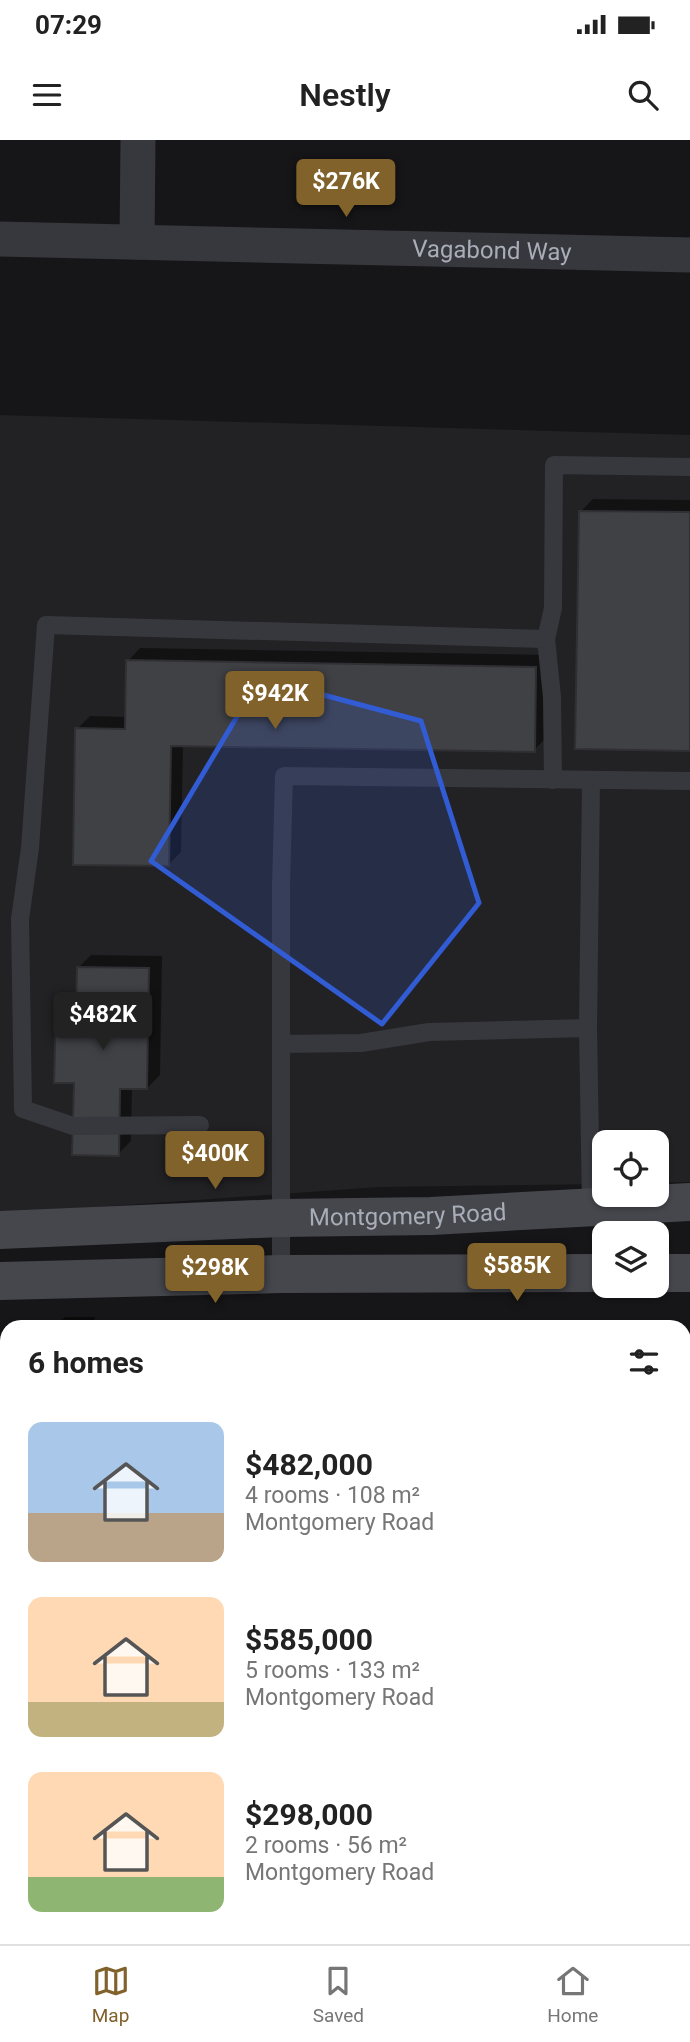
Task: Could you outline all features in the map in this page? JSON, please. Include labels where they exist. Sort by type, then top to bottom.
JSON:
[{"type":"main road","name":"Montgomery Road","points":[[0,1230],[281,1218],[431,1216],[690,1202]]},
{"type":"main road","points":[[0,1281],[281,1274],[592,1273]]},
{"type":"main road","points":[[669,1273],[690,1273]]},
{"type":"street","points":[[137,242],[138,140]]},
{"type":"street","name":"Vagabond Way","points":[[0,239],[690,255]]},
{"type":"lane","points":[[553,780],[552,697],[546,639],[553,608],[554,465],[690,467]]},
{"type":"lane","points":[[200,1125],[73,1126],[23,1109],[20,919],[30,848],[46,625],[546,639]]},
{"type":"lane","points":[[281,1274],[284,776],[690,781]]},
{"type":"lane","points":[[591,781],[588,1028],[591,1208]]},
{"type":"lane","points":[[281,1044],[362,1043],[429,1032],[588,1028]]},
{"type":"highlighted area","points":[[260,678],[421,721],[479,903],[382,1024],[151,861]]},
{"type":"shaded area","points":[[0,415],[690,435],[690,1182],[669,1183],[669,1130],[592,1130],[592,1184],[379,1187],[0,1214]]},
{"type":"building","points":[[579,511],[690,512],[690,751],[575,749]]},
{"type":"building","points":[[126,660],[536,667],[535,752],[171,746],[169,866],[73,865],[75,728],[125,729]]},
{"type":"building","points":[[77,967],[149,968],[147,1089],[120,1089],[119,1156],[72,1155],[74,1083],[54,1083],[56,1010],[76,1010]]}]
